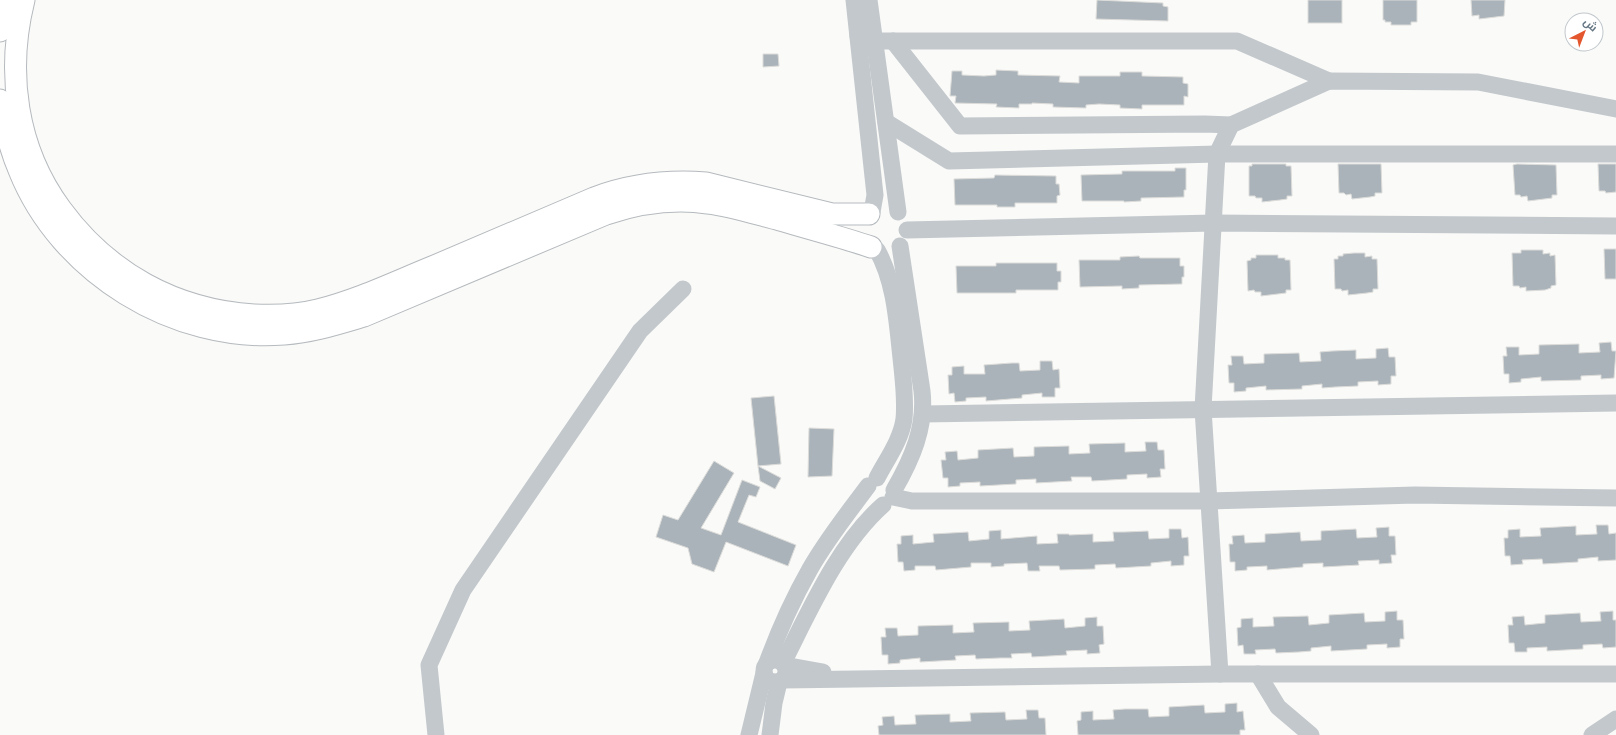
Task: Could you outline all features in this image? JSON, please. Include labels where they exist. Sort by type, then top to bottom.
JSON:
[{"type":"main road","points":[[0,31],[6,0]]},
{"type":"main road","points":[[24,0],[18,25],[14,69],[19,112],[31,155],[50,195],[76,230],[109,261],[146,285],[186,303],[229,313],[273,316],[317,310],[359,298],[594,198],[624,188],[649,183],[706,183],[832,214],[871,213]]},
{"type":"main road","points":[[0,100],[6,132],[19,171],[38,208],[63,241],[92,270],[125,294],[162,313],[208,328],[242,333],[284,334],[324,328],[364,316],[606,214],[639,204],[691,201],[725,206],[835,235],[874,249]]},
{"type":"street","points":[[854,0],[875,195],[871,213],[865,220],[863,234],[886,269],[891,289],[898,334],[904,402],[904,419],[892,451],[866,490],[868,498],[875,504],[890,498],[912,501],[1209,501],[1416,495],[1616,498]]},
{"type":"street","points":[[869,0],[898,212],[906,223],[907,230],[904,241],[894,250],[885,252],[874,249]]},
{"type":"street","points":[[858,36],[874,41],[1238,41],[1329,81],[1478,82],[1616,109]]},
{"type":"street","points":[[893,41],[960,126],[1231,125],[1329,81]]},
{"type":"street","points":[[886,122],[949,161],[1217,154],[1616,154]]},
{"type":"street","points":[[1220,674],[1203,409],[1217,154],[1231,125]]},
{"type":"street","points":[[871,213],[885,208],[898,212]]},
{"type":"street","points":[[907,230],[1214,223],[1616,226]]},
{"type":"street","points":[[749,735],[777,671],[820,591],[862,527],[890,498],[905,472],[914,450],[923,414],[922,391],[900,246]]},
{"type":"street","points":[[436,735],[429,665],[462,590],[640,331],[683,289]]},
{"type":"street","points":[[923,414],[1616,403]]},
{"type":"street","points":[[770,735],[784,618],[810,568],[834,532],[872,482],[889,480],[892,483],[890,498]]},
{"type":"street","points":[[777,671],[857,678],[1220,674],[1616,674]]},
{"type":"street","points":[[1258,674],[1278,707],[1311,735]]},
{"type":"street","points":[[1592,735],[1616,719]]},
{"type":"building","points":[[1097,0],[1163,3],[1163,6],[1168,7],[1168,21],[1096,19]]},
{"type":"building","points":[[1308,0],[1342,0],[1342,23],[1308,23]]},
{"type":"building","points":[[1383,0],[1417,0],[1417,22],[1411,22],[1411,25],[1391,25],[1391,22],[1385,22],[1385,20],[1383,20]]},
{"type":"building","points":[[1471,0],[1505,0],[1504,16],[1479,19],[1479,15],[1472,16]]},
{"type":"building","points":[[763,54],[778,54],[779,66],[763,67]]},
{"type":"building","points":[[996,70],[1018,71],[1018,75],[1060,76],[1059,82],[1079,83],[1079,76],[1120,76],[1120,72],[1142,72],[1142,76],[1183,77],[1183,83],[1188,84],[1188,97],[1184,96],[1184,105],[1142,105],[1142,109],[1120,108],[1120,105],[1099,104],[1086,105],[1086,108],[1053,107],[1053,104],[1032,103],[1019,104],[1019,108],[996,107],[997,104],[955,103],[956,96],[950,96],[952,71],[962,71],[962,75],[984,76],[996,75]]},
{"type":"building","points":[[1252,164],[1286,164],[1286,166],[1291,166],[1292,196],[1287,196],[1287,199],[1262,202],[1262,198],[1249,196],[1249,166],[1252,166]]},
{"type":"building","points":[[1338,164],[1381,164],[1382,193],[1375,193],[1375,196],[1370,197],[1352,199],[1351,194],[1346,195],[1344,193],[1339,193]]},
{"type":"building","points":[[1598,164],[1616,164],[1616,192],[1606,193],[1605,191],[1599,191]]},
{"type":"building","points":[[1513,165],[1556,165],[1557,195],[1552,195],[1552,198],[1528,201],[1527,196],[1521,197],[1520,195],[1515,195]]},
{"type":"building","points":[[1175,168],[1186,168],[1186,190],[1184,190],[1184,197],[1141,198],[1141,201],[1124,202],[1082,201],[1081,175],[1122,174],[1122,171],[1175,171]]},
{"type":"building","points":[[995,175],[1056,176],[1056,184],[1059,184],[1060,195],[1057,196],[1057,203],[1015,203],[1015,207],[997,207],[997,205],[955,205],[954,179],[994,178]]},
{"type":"building","points":[[1604,249],[1616,249],[1616,279],[1605,279]]},
{"type":"building","points":[[1521,250],[1543,250],[1543,254],[1550,253],[1550,256],[1555,255],[1556,285],[1545,290],[1526,291],[1526,287],[1520,288],[1519,286],[1513,286],[1512,253],[1521,253]]},
{"type":"building","points":[[1365,253],[1365,257],[1372,256],[1372,259],[1377,259],[1378,289],[1373,289],[1373,292],[1348,295],[1348,290],[1342,291],[1341,289],[1335,289],[1334,259],[1338,259],[1338,256],[1343,256],[1343,254]]},
{"type":"building","points":[[1256,255],[1278,255],[1278,258],[1290,260],[1291,290],[1286,290],[1286,293],[1261,296],[1261,292],[1255,292],[1254,290],[1248,291],[1247,261],[1251,260],[1251,258],[1256,258]]},
{"type":"building","points":[[1139,256],[1140,258],[1180,258],[1180,266],[1184,266],[1184,277],[1182,277],[1182,284],[1139,285],[1139,288],[1122,289],[1122,286],[1080,287],[1079,260],[1120,260],[1120,257]]},
{"type":"building","points":[[996,263],[1057,263],[1057,271],[1061,271],[1061,282],[1058,282],[1058,290],[1016,290],[1016,293],[957,293],[956,266],[996,266]]},
{"type":"building","points":[[1611,342],[1612,351],[1616,351],[1614,378],[1601,379],[1601,375],[1581,376],[1581,380],[1541,381],[1541,377],[1521,379],[1521,382],[1509,383],[1509,374],[1504,374],[1503,356],[1507,356],[1506,347],[1519,347],[1519,355],[1539,354],[1539,345],[1579,344],[1579,353],[1600,352],[1599,343]]},
{"type":"building","points":[[1388,348],[1389,357],[1395,357],[1396,376],[1391,376],[1391,384],[1378,385],[1378,381],[1358,382],[1358,386],[1322,388],[1322,384],[1302,386],[1302,389],[1266,390],[1266,386],[1246,388],[1246,391],[1234,392],[1234,383],[1229,383],[1228,365],[1232,365],[1231,356],[1243,356],[1244,364],[1264,363],[1264,354],[1299,353],[1300,362],[1321,361],[1320,352],[1356,350],[1356,359],[1376,358],[1376,349]]},
{"type":"building","points":[[1040,361],[1052,361],[1053,370],[1059,369],[1060,388],[1055,388],[1055,397],[1042,397],[1042,393],[1022,395],[1022,398],[986,401],[986,397],[966,398],[966,401],[955,402],[954,393],[949,394],[948,375],[952,375],[952,367],[964,366],[964,374],[985,374],[984,365],[1019,363],[1020,371],[1040,370]]},
{"type":"building","points":[[774,396],[781,464],[758,466],[751,398]]},
{"type":"building","points":[[809,428],[834,429],[832,476],[808,477]]},
{"type":"building","points":[[1145,442],[1157,442],[1158,450],[1164,450],[1165,469],[1160,469],[1161,477],[1147,478],[1147,474],[1127,475],[1127,479],[1092,481],[1091,477],[1071,477],[1072,481],[1036,483],[1036,479],[1016,480],[1016,484],[980,486],[980,482],[960,483],[960,486],[948,487],[948,478],[943,478],[941,460],[946,460],[945,452],[957,451],[958,460],[978,458],[978,450],[1013,448],[1014,457],[1034,456],[1034,447],[1069,446],[1069,454],[1090,453],[1089,444],[1125,443],[1125,452],[1146,451]]},
{"type":"building","points":[[714,461],[734,473],[701,528],[721,535],[742,480],[760,487],[756,497],[749,495],[738,522],[796,545],[788,566],[726,542],[714,572],[692,564],[688,548],[656,537],[663,515],[678,520]]},
{"type":"building","points":[[758,466],[781,478],[775,489],[760,481]]},
{"type":"building","points":[[1596,525],[1608,525],[1609,534],[1616,533],[1616,560],[1598,561],[1598,557],[1578,559],[1578,562],[1543,564],[1542,559],[1522,560],[1523,564],[1511,565],[1510,556],[1505,556],[1504,538],[1508,538],[1508,530],[1520,529],[1520,537],[1541,536],[1540,528],[1576,526],[1576,535],[1597,534]]},
{"type":"building","points":[[1389,527],[1389,536],[1395,536],[1396,555],[1391,555],[1392,563],[1379,564],[1379,560],[1358,561],[1359,565],[1323,567],[1323,563],[1303,564],[1303,567],[1267,570],[1267,566],[1247,567],[1247,570],[1235,571],[1235,562],[1230,562],[1229,544],[1233,544],[1232,536],[1244,535],[1245,543],[1265,542],[1265,534],[1300,532],[1301,541],[1321,540],[1321,531],[1356,529],[1357,538],[1377,537],[1376,528]]},
{"type":"building","points":[[1169,529],[1181,529],[1182,538],[1188,537],[1189,556],[1184,556],[1184,565],[1171,566],[1171,561],[1151,563],[1151,566],[1116,568],[1115,564],[1095,565],[1095,569],[1060,570],[1059,566],[1039,566],[1040,571],[1028,571],[1027,563],[1004,564],[1004,566],[991,567],[991,563],[971,563],[971,567],[936,570],[935,566],[915,566],[915,570],[904,571],[903,562],[898,562],[897,544],[901,544],[901,536],[913,535],[913,544],[934,542],[933,534],[968,532],[969,541],[989,539],[989,531],[1001,530],[1001,539],[1037,536],[1037,544],[1058,543],[1057,534],[1093,534],[1093,542],[1114,541],[1113,532],[1148,531],[1149,539],[1169,538]]},
{"type":"building","points":[[1397,611],[1397,620],[1403,620],[1404,639],[1400,639],[1400,647],[1387,648],[1387,644],[1367,645],[1367,649],[1331,651],[1331,646],[1311,648],[1311,651],[1276,653],[1275,649],[1255,650],[1256,654],[1244,654],[1243,645],[1238,646],[1237,628],[1241,627],[1241,619],[1253,618],[1253,627],[1274,626],[1273,617],[1308,616],[1309,625],[1329,623],[1329,615],[1364,613],[1365,622],[1385,621],[1385,612]]},
{"type":"building","points":[[1613,611],[1613,620],[1616,620],[1616,647],[1603,648],[1602,644],[1583,645],[1583,649],[1547,651],[1547,647],[1527,648],[1527,652],[1515,652],[1514,643],[1509,643],[1508,625],[1513,625],[1512,617],[1524,616],[1525,625],[1545,623],[1545,615],[1580,613],[1581,622],[1601,621],[1600,612]]},
{"type":"building","points":[[1097,617],[1097,626],[1103,626],[1104,644],[1099,645],[1100,653],[1087,654],[1087,650],[1066,651],[1067,655],[1032,657],[1031,653],[1011,654],[1012,658],[976,659],[975,655],[955,656],[956,660],[920,662],[920,658],[900,660],[900,663],[888,664],[888,655],[882,655],[881,637],[886,637],[885,628],[897,628],[898,636],[918,635],[918,626],[953,625],[953,633],[974,632],[973,623],[1009,622],[1009,631],[1030,630],[1029,621],[1064,619],[1065,628],[1085,626],[1085,618]]},
{"type":"building","points":[[1237,703],[1237,712],[1243,711],[1245,730],[1240,730],[1240,735],[1078,735],[1077,721],[1081,720],[1081,712],[1093,711],[1093,720],[1114,719],[1113,710],[1125,709],[1148,709],[1149,717],[1169,716],[1169,707],[1204,705],[1205,713],[1225,712],[1225,704]]},
{"type":"building","points":[[1026,710],[1038,710],[1039,718],[1045,718],[1046,735],[879,735],[878,726],[883,725],[882,717],[894,716],[895,725],[916,724],[915,715],[950,714],[950,722],[971,721],[970,713],[1005,712],[1006,720],[1027,719]]}]
